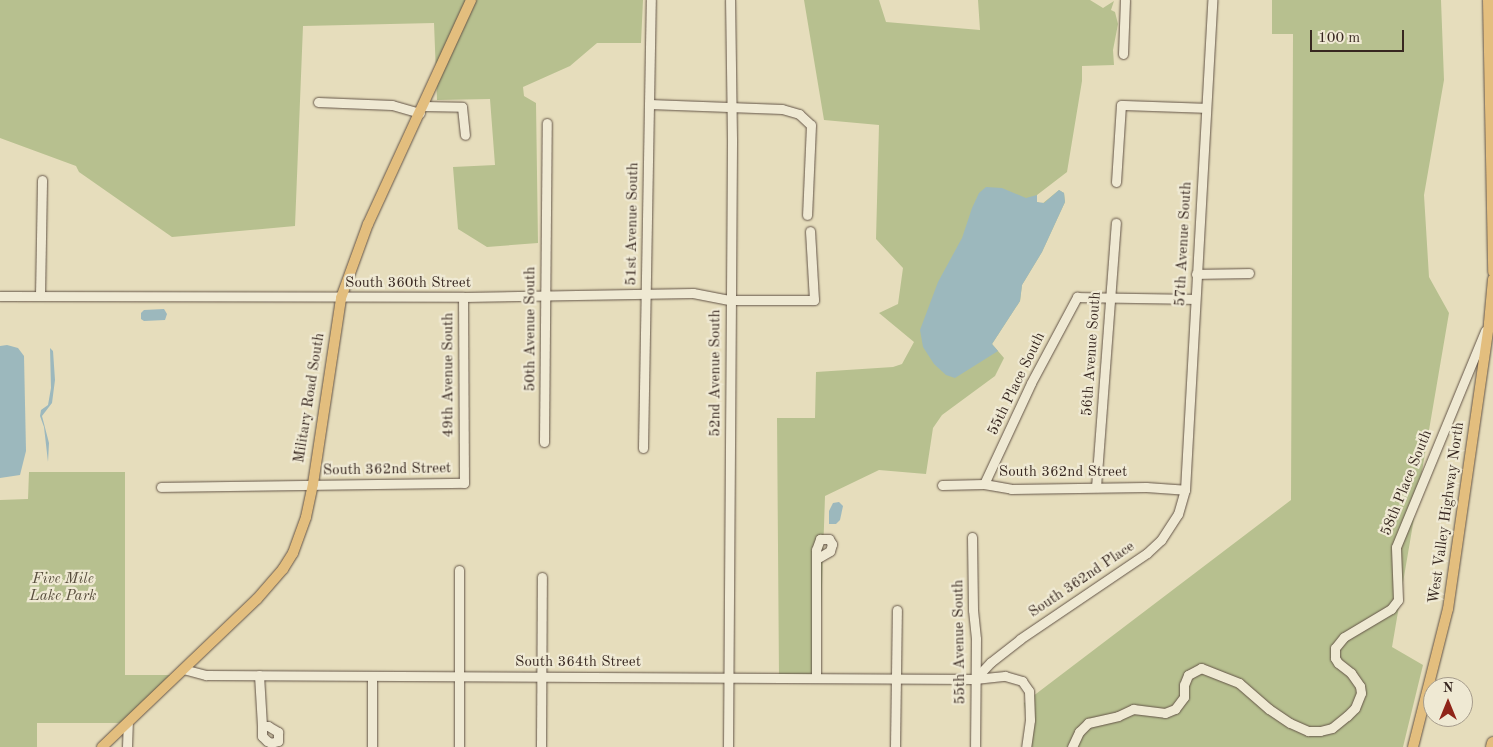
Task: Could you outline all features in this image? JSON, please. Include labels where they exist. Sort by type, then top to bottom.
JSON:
[{"type":"highway","points":[[1492,747],[1493,743]]},
{"type":"main road","name":"Military Road South","points":[[102,747],[257,599],[283,569],[300,539],[313,484],[341,298],[368,224],[471,0]]},
{"type":"main road","points":[[1488,0],[1493,272]]},
{"type":"main road","name":"West Valley Highway North","points":[[1413,747],[1448,609],[1489,322],[1493,279]]},
{"type":"street","name":"51st Avenue South","points":[[643,448],[651,0]]},
{"type":"street","name":"52nd Avenue South","points":[[728,747],[732,106],[730,0]]},
{"type":"street","points":[[1123,54],[1125,0]]},
{"type":"street","name":"57th Avenue South","points":[[1184,490],[1212,0]]},
{"type":"street","points":[[318,102],[392,105],[421,110],[462,107],[465,136]]},
{"type":"street","points":[[649,104],[782,109],[799,114],[811,125],[807,215]]},
{"type":"street","points":[[1116,182],[1121,105],[1205,108]]},
{"type":"street","name":"50th Avenue South","points":[[544,442],[547,123]]},
{"type":"street","points":[[40,296],[42,180]]},
{"type":"street","name":"56th Avenue South","points":[[1096,487],[1116,223]]},
{"type":"street","name":"South 360th Street","points":[[0,296],[341,298],[693,292],[730,300],[814,300],[810,231]]},
{"type":"street","points":[[1196,274],[1249,273]]},
{"type":"street","name":"49th Avenue South","points":[[463,297],[464,483]]},
{"type":"street","name":"55th Place South","points":[[984,484],[1031,383],[1077,297],[1110,297]]},
{"type":"street","points":[[1110,297],[1194,298]]},
{"type":"street","name":"58th Place South","points":[[1072,747],[1079,732],[1088,723],[1118,716],[1133,709],[1165,713],[1175,709],[1184,697],[1184,685],[1188,675],[1201,668],[1239,683],[1269,709],[1290,723],[1308,731],[1320,732],[1332,728],[1354,708],[1361,693],[1360,686],[1351,673],[1335,658],[1335,648],[1344,637],[1395,606],[1398,600],[1399,584],[1395,564],[1396,547],[1489,322]]},
{"type":"street","name":"South 362nd Street","points":[[162,487],[464,483]]},
{"type":"street","name":"South 362nd Street","points":[[942,485],[984,484],[1011,489],[1146,487],[1184,490]]},
{"type":"street","name":"South 362nd Place","points":[[975,679],[990,662],[1020,639],[1147,553],[1169,529],[1178,514],[1184,490]]},
{"type":"street","name":"55th Avenue South","points":[[972,536],[973,610],[976,639],[975,747]]},
{"type":"street","points":[[816,559],[816,676]]},
{"type":"street","points":[[459,570],[459,747]]},
{"type":"street","points":[[541,747],[542,577]]},
{"type":"street","points":[[895,747],[897,610]]},
{"type":"street","name":"South 364th Street","points":[[183,669],[206,675],[816,676],[975,679]]},
{"type":"street","points":[[259,675],[262,726]]},
{"type":"street","points":[[372,676],[372,747]]},
{"type":"street","points":[[975,679],[1005,676],[1016,679],[1026,685],[1030,694],[1031,707],[1026,747]]},
{"type":"street","points":[[127,747],[128,723]]},
{"type":"green space","points":[[0,0],[643,0],[641,43],[597,43],[570,66],[523,87],[524,96],[536,103],[538,243],[487,247],[458,229],[453,167],[495,165],[490,99],[437,100],[434,23],[303,26],[295,226],[172,237],[79,172],[76,166],[0,138]]},
{"type":"green space","points":[[804,0],[879,0],[886,22],[980,30],[978,0],[1090,0],[1103,8],[1114,1],[1111,10],[1115,12],[1118,24],[1113,50],[1114,65],[1082,66],[1082,81],[1067,172],[1037,195],[1037,202],[1042,204],[1059,190],[1064,193],[1065,202],[1042,252],[1022,285],[1020,301],[992,344],[1004,358],[995,376],[942,415],[933,428],[926,474],[879,470],[825,496],[819,676],[779,677],[777,418],[815,418],[816,372],[893,367],[902,364],[914,342],[879,313],[898,304],[903,268],[876,239],[879,125],[824,120]]},
{"type":"green space","points":[[1272,0],[1441,0],[1444,80],[1424,195],[1429,277],[1449,313],[1392,647],[1423,665],[1403,747],[1031,747],[1024,703],[1291,500],[1293,34],[1272,34]]},
{"type":"green space","name":"Five Mile Lake Park","points":[[29,472],[125,472],[125,675],[176,675],[128,723],[37,723],[37,747],[0,747],[0,500],[28,499]]},
{"type":"water","points":[[986,187],[1002,188],[1026,198],[1037,195],[1037,202],[1044,203],[1059,190],[1064,193],[1065,202],[1042,252],[1022,285],[1020,301],[992,344],[998,351],[955,378],[946,375],[934,364],[923,347],[920,330],[938,282],[962,238],[972,208],[979,193]]},
{"type":"water","points":[[164,309],[167,314],[165,320],[144,321],[141,319],[141,313],[144,310]]},
{"type":"water","points":[[7,345],[18,348],[24,356],[26,451],[20,475],[0,478],[0,346]]},
{"type":"water","points":[[50,348],[53,351],[55,380],[52,403],[42,416],[49,443],[48,462],[44,427],[40,416],[41,410],[48,405],[51,388]]},
{"type":"water","points":[[839,502],[843,506],[840,520],[836,524],[829,524],[829,511],[833,503]]}]
